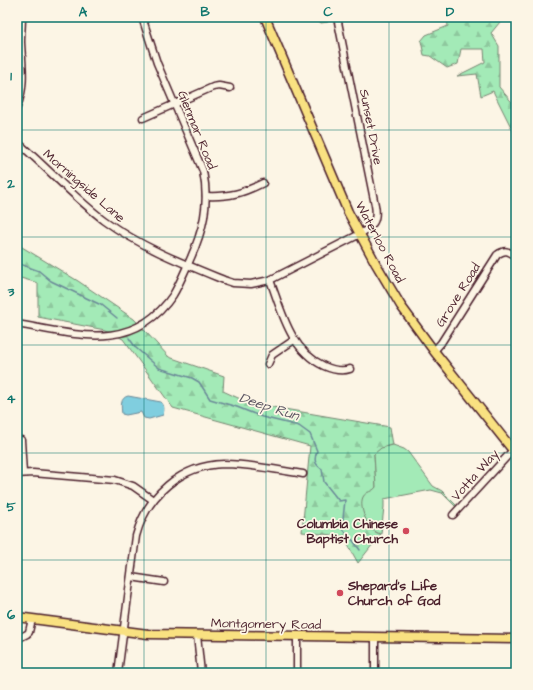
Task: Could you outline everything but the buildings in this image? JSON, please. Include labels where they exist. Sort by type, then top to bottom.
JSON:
[{"type":"main road","name":"Waterloo Road","points":[[265,17],[335,181],[376,264],[401,306],[434,351],[514,452]]},
{"type":"main road","name":"Montgomery Road","points":[[17,617],[123,632],[148,634],[516,639]]},
{"type":"street","points":[[17,107],[22,90],[23,78],[21,43],[22,17]]},
{"type":"street","name":"Glenmar Road","points":[[17,324],[87,336],[102,336],[127,331],[138,327],[167,303],[173,294],[194,250],[204,222],[206,196],[203,171],[157,63],[142,17]]},
{"type":"street","name":"Sunset Drive","points":[[337,17],[377,214],[373,224],[360,234]]},
{"type":"street","points":[[143,118],[219,86],[230,88]]},
{"type":"street","name":"Morningside Lane","points":[[17,142],[81,201],[104,220],[158,253],[233,283],[251,284],[270,280],[360,234]]},
{"type":"street","points":[[206,196],[232,196],[250,190],[264,183]]},
{"type":"street","name":"Grove Road","points":[[434,351],[441,343],[493,262],[502,251],[506,251],[516,256]]},
{"type":"street","points":[[270,280],[294,340],[306,354],[322,365],[338,371],[350,369]]},
{"type":"street","points":[[268,364],[272,355],[294,340]]},
{"type":"street","points":[[21,440],[20,473],[115,480],[133,486],[153,500]]},
{"type":"street","name":"Votta Way","points":[[453,515],[514,452]]},
{"type":"street","points":[[118,673],[136,536],[139,525],[146,511],[164,487],[182,475],[198,468],[214,465],[244,465],[303,474]]},
{"type":"street","points":[[131,577],[164,582]]},
{"type":"street","points":[[17,638],[29,632],[32,619]]},
{"type":"street","points":[[196,635],[201,673]]},
{"type":"street","points":[[296,673],[297,636]]},
{"type":"street","points":[[375,637],[376,673]]},
{"type":"green space","points":[[300,17],[325,17],[328,22],[321,23],[316,19],[304,20]]},
{"type":"green space","points":[[404,17],[516,17],[500,22],[491,33],[499,46],[499,87],[516,107],[516,137],[493,91],[481,96],[477,74],[457,76],[485,62],[484,49],[461,49],[458,64],[447,68],[430,56],[424,55],[421,41],[426,35],[448,26],[447,18]]},
{"type":"green space","points":[[17,244],[78,281],[134,319],[169,357],[224,376],[223,391],[249,403],[390,427],[393,445],[387,446],[374,454],[376,487],[363,498],[366,520],[372,529],[381,534],[358,563],[343,536],[302,532],[310,446],[173,408],[123,339],[105,330],[38,317],[38,283],[17,277]]},
{"type":"green space","points":[[393,445],[408,452],[433,486],[442,491],[457,506],[455,506],[442,493],[431,490],[384,499],[381,534],[372,529],[366,519],[363,513],[362,502],[364,495],[376,487],[374,454],[381,448]]},
{"type":"water","points":[[128,396],[161,402],[164,407],[163,415],[149,419],[144,418],[141,412],[126,415],[122,414],[122,400]]},
{"type":"waterway","name":"Deep Run","points":[[17,263],[39,271],[51,281],[101,305],[117,318]]},
{"type":"waterway","name":"Deep Run","points":[[129,338],[136,348],[159,368],[192,378],[199,382],[210,399],[237,407],[262,417],[299,426],[310,434],[317,451],[315,461],[322,469],[324,482],[339,501],[345,500],[342,528],[360,550]]},
{"type":"place","name":"Columbia Chinese Baptist Church","points":[[406,531]]},
{"type":"place","name":"Shepard's Life Church of God","points":[[340,593]]}]
